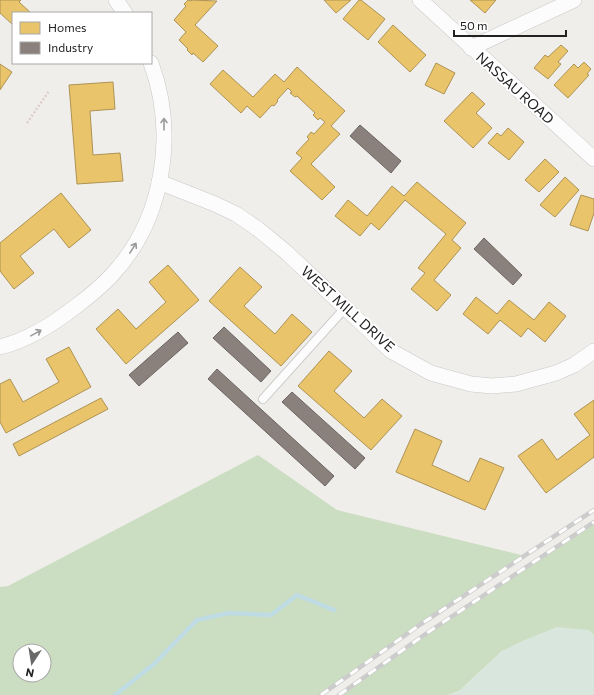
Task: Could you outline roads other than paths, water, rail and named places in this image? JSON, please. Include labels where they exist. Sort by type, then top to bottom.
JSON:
[{"type":"street","points":[[116,0],[124,12]]},
{"type":"street","name":"NASSAU ROAD","points":[[420,0],[594,159]]},
{"type":"street","points":[[471,48],[574,0]]},
{"type":"street","points":[[0,347],[32,336],[56,322],[90,296],[112,276],[131,251],[142,232],[154,205],[159,182],[164,144],[164,116],[151,64]]},
{"type":"street","name":"WEST MILL DRIVE","points":[[159,182],[215,204],[236,214],[258,229],[286,252],[391,351],[431,373],[471,384],[492,386],[516,384],[556,373],[574,365],[594,351]]},
{"type":"lane","points":[[263,399],[345,308]]},
{"type":"waterway","points":[[115,695],[154,664],[197,620],[229,613],[271,615],[297,595],[334,610]]},
{"type":"railway","points":[[321,695],[421,624],[594,510]]},
{"type":"railway","points":[[339,695],[427,633],[594,522]]}]
